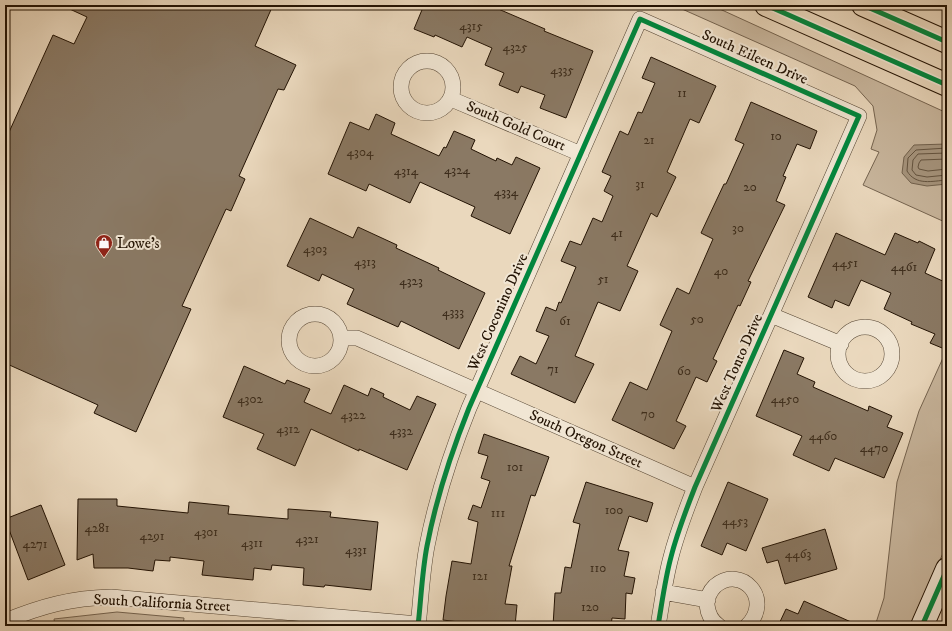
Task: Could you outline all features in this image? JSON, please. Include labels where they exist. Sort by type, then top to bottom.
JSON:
[{"type":"main road","points":[[766,5],[947,85]]},
{"type":"main road","points":[[863,5],[947,42]]},
{"type":"street","name":"South Eileen Drive","points":[[640,19],[859,116]]},
{"type":"street","name":"West Coconino Drive","points":[[418,625],[427,547],[437,500],[451,453],[640,19]]},
{"type":"street","name":"South Gold Court","points":[[451,99],[581,154]]},
{"type":"street","name":"West Tonto Drive","points":[[658,626],[663,592],[671,556],[695,487],[859,116]]},
{"type":"street","points":[[771,315],[841,344]]},
{"type":"street","name":"South Oregon Street","points":[[342,338],[358,338],[695,487]]},
{"type":"street","points":[[922,626],[947,569]]},
{"type":"street","points":[[719,626],[710,618],[708,611],[708,600],[713,589],[719,584],[727,580],[736,579],[751,587],[756,595],[758,604],[757,612],[753,620],[746,626]]},
{"type":"street","points":[[663,592],[708,600]]},
{"type":"street","name":"South California Street","points":[[5,621],[57,603],[111,597],[418,625]]},
{"type":"shaded area","points":[[673,5],[711,5],[947,113],[947,223],[863,185],[879,152],[871,149],[877,130],[873,106],[855,86]]},
{"type":"shaded area","points":[[947,349],[947,544],[911,626],[875,626],[884,598],[897,482],[919,411]]},
{"type":"shaded area","points":[[117,612],[184,618],[183,626],[55,626],[54,619]]},
{"type":"water","points":[[947,144],[947,184],[927,186],[911,183],[902,173],[904,157],[914,145]]},
{"type":"building","name":"Lowe's","points":[[61,5],[273,5],[255,46],[296,65],[284,90],[278,89],[239,176],[245,179],[231,211],[226,209],[182,306],[191,309],[136,432],[94,413],[98,405],[5,363],[5,141],[53,35],[74,44],[87,17]]},
{"type":"building","points":[[424,5],[489,5],[545,29],[544,31],[593,51],[566,118],[540,108],[545,95],[521,86],[518,93],[499,85],[504,73],[485,65],[492,48],[467,37],[462,47],[435,35],[434,37],[414,29]]},
{"type":"building","points":[[651,57],[716,86],[699,123],[690,119],[667,172],[676,177],[657,217],[651,213],[627,266],[638,271],[620,311],[598,302],[575,356],[594,364],[575,403],[511,374],[520,356],[536,364],[549,336],[536,331],[546,307],[556,311],[559,302],[561,303],[576,267],[561,261],[570,241],[581,245],[593,218],[602,222],[613,196],[604,191],[611,176],[602,172],[620,131],[628,135],[638,112],[642,113],[655,83],[642,78]]},
{"type":"building","points":[[751,102],[817,131],[810,149],[797,144],[783,176],[786,177],[776,201],[785,205],[748,281],[751,282],[740,306],[738,305],[713,359],[717,361],[707,382],[696,377],[676,421],[686,426],[674,449],[612,420],[630,382],[647,390],[672,331],[660,325],[677,288],[689,294],[713,239],[701,233],[744,144],[735,140]]},
{"type":"building","points":[[376,114],[395,123],[391,134],[439,156],[444,147],[446,148],[454,131],[475,140],[471,149],[496,161],[497,158],[512,165],[516,157],[540,168],[510,234],[471,216],[475,207],[420,182],[410,203],[369,184],[366,191],[328,174],[350,122],[369,130]]},
{"type":"building","points":[[310,218],[353,238],[358,227],[397,245],[396,248],[439,268],[438,270],[485,293],[459,349],[401,321],[398,327],[347,304],[354,289],[322,274],[319,281],[287,266]]},
{"type":"building","points":[[836,233],[885,255],[895,233],[918,243],[919,241],[935,249],[925,273],[947,283],[947,350],[930,343],[935,334],[911,324],[912,322],[884,309],[891,293],[861,280],[849,306],[835,300],[832,308],[808,297]]},
{"type":"building","points":[[784,350],[804,358],[797,374],[815,382],[813,387],[868,411],[869,406],[892,416],[887,427],[903,433],[884,478],[835,458],[829,471],[793,455],[802,436],[756,416]]},
{"type":"building","points":[[244,366],[285,384],[287,380],[310,389],[304,402],[331,414],[344,385],[368,396],[371,388],[384,394],[383,397],[410,410],[417,396],[436,404],[407,470],[359,449],[359,451],[311,429],[295,466],[257,449],[264,434],[223,417]]},
{"type":"building","points":[[484,434],[549,457],[535,496],[531,495],[509,566],[512,566],[505,604],[517,605],[515,626],[459,626],[459,622],[443,620],[452,561],[471,564],[478,522],[468,519],[473,505],[481,508],[490,481],[481,478],[488,456],[478,453]]},
{"type":"building","points":[[586,482],[653,503],[647,522],[629,516],[618,550],[629,552],[624,576],[635,578],[632,594],[626,593],[625,619],[612,618],[611,626],[553,626],[555,593],[561,593],[565,567],[571,568],[580,524],[573,522]]},
{"type":"building","points":[[728,482],[768,499],[746,551],[727,543],[722,555],[701,546]]},
{"type":"building","points":[[78,499],[117,499],[117,506],[188,513],[189,502],[229,506],[228,514],[288,519],[288,509],[331,512],[330,517],[378,522],[371,590],[325,585],[324,587],[303,585],[304,568],[272,565],[271,570],[254,568],[253,580],[202,575],[204,561],[170,557],[170,561],[155,560],[153,571],[128,568],[94,568],[93,554],[77,560]]},
{"type":"building","points":[[41,505],[65,565],[28,580],[5,519]]},
{"type":"building","points":[[825,529],[837,569],[785,584],[778,560],[767,563],[762,548]]},
{"type":"building","points":[[804,601],[860,626],[778,626],[786,609],[798,614]]},
{"type":"cycle path","points":[[766,5],[947,85]]},
{"type":"cycle path","points":[[863,5],[947,42]]},
{"type":"cycle path","points":[[418,626],[427,546],[439,494],[456,442],[469,408],[640,19],[859,116],[695,487],[671,557],[665,582],[658,626]]},
{"type":"cycle path","points":[[922,626],[947,569]]},
{"type":"place","name":"Lowe's","points":[[104,258]]}]
